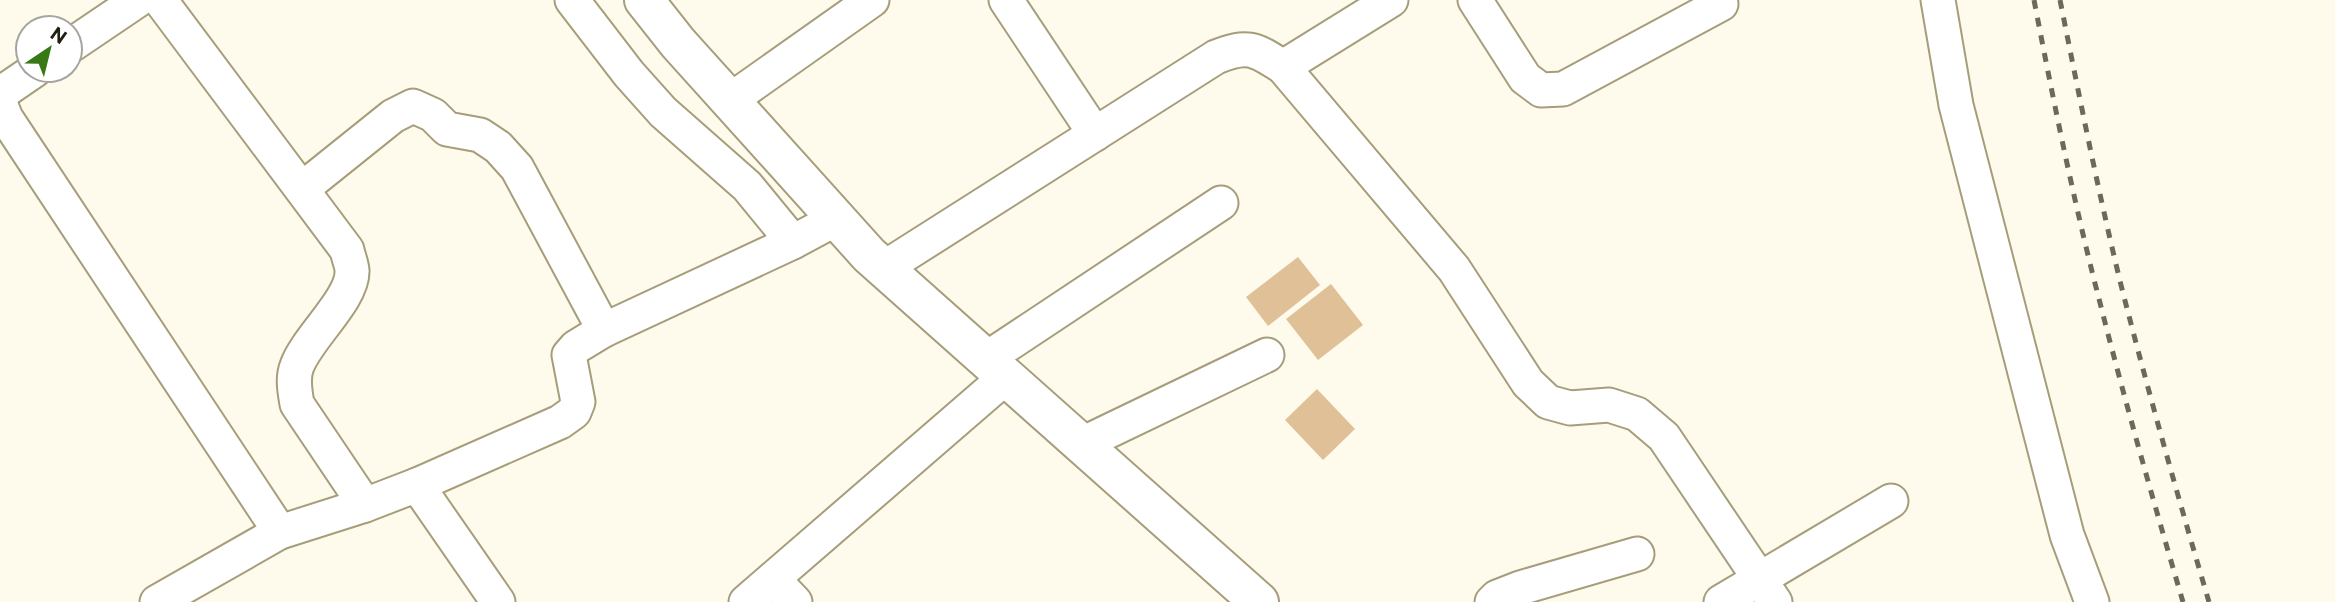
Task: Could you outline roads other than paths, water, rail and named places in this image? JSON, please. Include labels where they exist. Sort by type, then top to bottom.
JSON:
[{"type":"street","points":[[84,37],[138,0]]},
{"type":"street","points":[[160,0],[347,250],[353,272],[343,298],[306,348],[296,367],[294,384],[297,404],[365,505]]},
{"type":"street","points":[[572,0],[629,74],[663,112],[747,186],[793,242]]},
{"type":"street","points":[[644,0],[729,101],[884,268],[1259,602]]},
{"type":"street","points":[[729,101],[872,0]]},
{"type":"street","points":[[1006,0],[1095,134]]},
{"type":"street","points":[[1283,67],[1391,0]]},
{"type":"street","points":[[1475,0],[1525,78],[1542,90],[1563,89],[1721,4]]},
{"type":"street","points":[[1938,0],[1960,118],[2067,535],[2092,602]]},
{"type":"street","points":[[884,268],[1216,57],[1235,49],[1258,51],[1283,67],[1454,269],[1528,383],[1548,402],[1570,408],[1609,405],[1637,414],[1664,437],[1767,591]]},
{"type":"street","points":[[0,94],[15,84]]},
{"type":"street","points":[[0,103],[6,118],[280,532]]},
{"type":"street","points":[[302,189],[393,116],[413,106],[433,115],[447,129],[480,135],[498,147],[517,168],[604,330]]},
{"type":"street","points":[[747,602],[784,590],[996,368],[1221,203]]},
{"type":"street","points":[[157,602],[280,532],[417,485],[560,422],[575,412],[578,402],[569,355],[576,347],[604,330],[793,242],[836,219]]},
{"type":"street","points":[[1083,444],[1267,355]]},
{"type":"street","points":[[417,485],[498,602]]},
{"type":"street","points":[[1721,602],[1767,591],[1891,501]]},
{"type":"street","points":[[1492,602],[1497,597],[1520,588],[1637,554]]},
{"type":"railway","points":[[2034,0],[2089,259],[2128,411],[2183,602]]},
{"type":"railway","points":[[2060,0],[2121,285],[2209,602]]}]
